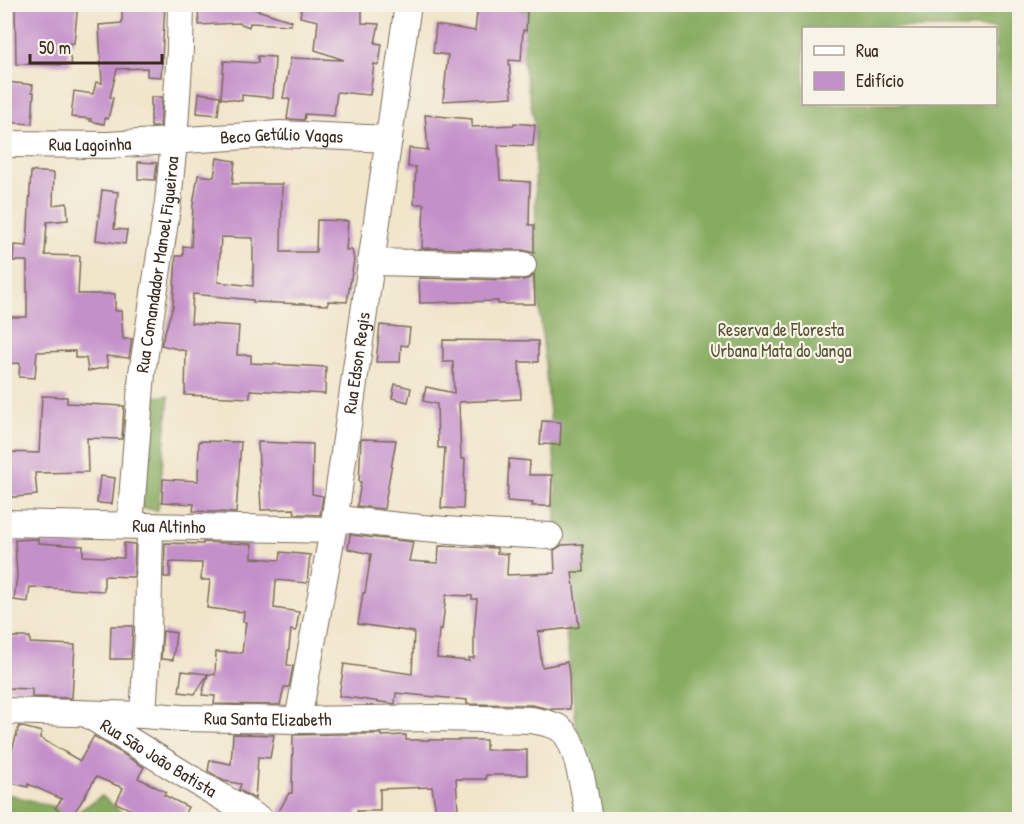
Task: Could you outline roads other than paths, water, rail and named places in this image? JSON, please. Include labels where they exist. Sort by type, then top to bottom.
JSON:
[{"type":"street","name":"Rua Comandador Manoel Figueiroa","points":[[143,715],[148,633],[140,525],[142,373],[168,202],[174,142],[181,4]]},
{"type":"street","name":"Rua Edson Regis","points":[[298,720],[334,524],[408,4]]},
{"type":"street","name":"Beco Getúlio Vagas","points":[[174,142],[280,134],[389,139]]},
{"type":"street","name":"Rua Lagoinha","points":[[4,144],[108,145],[174,142]]},
{"type":"street","points":[[371,262],[523,265]]},
{"type":"street","name":"Rua Altinho","points":[[4,523],[334,524],[550,536]]},
{"type":"street","name":"Rua Santa Elizabeth","points":[[4,711],[298,720],[436,718],[531,720],[560,728],[569,738],[574,749],[589,819]]},
{"type":"street","name":"Rua São João Batista","points":[[87,714],[261,819]]},
{"type":"park label","name":"Reserva de Floresta Urbana Mata do Janga","points":[[781,340]]}]
